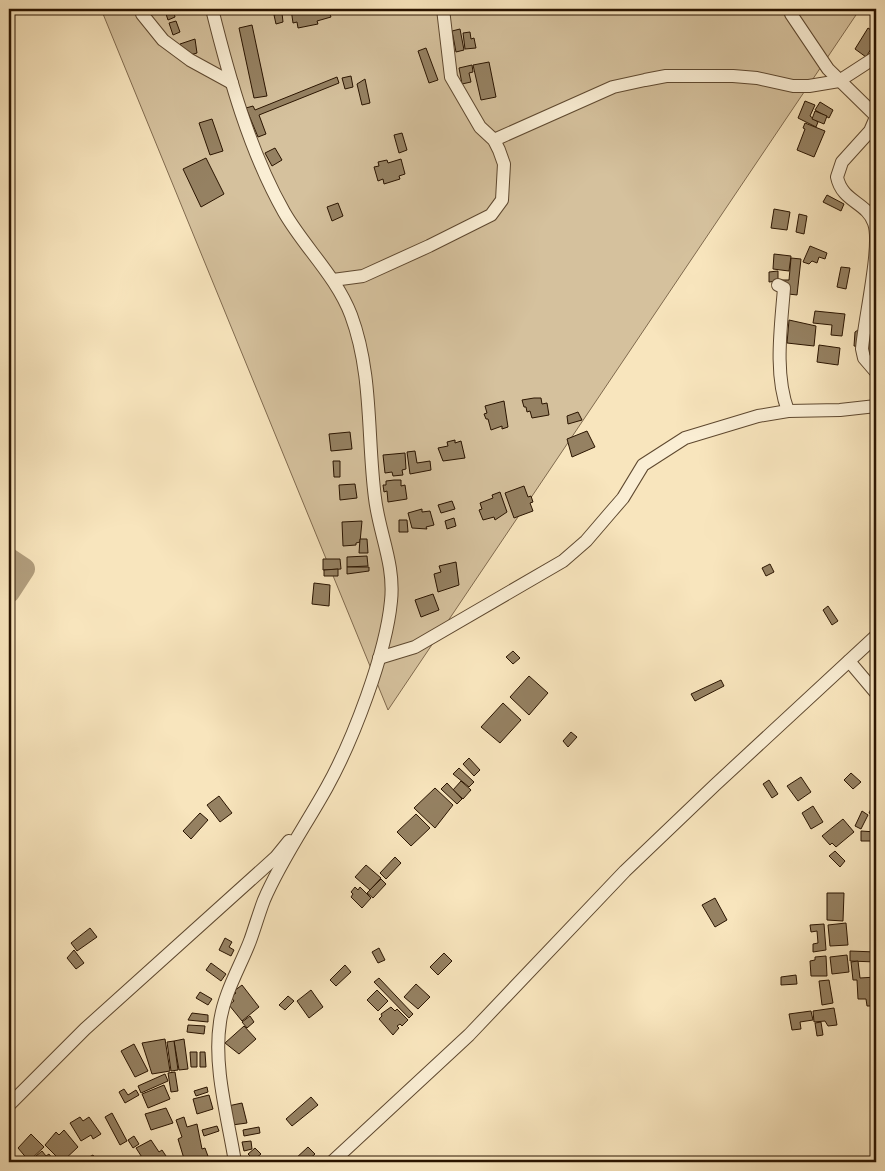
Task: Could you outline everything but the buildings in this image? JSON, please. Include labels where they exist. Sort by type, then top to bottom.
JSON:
[{"type":"street","points":[[141,9],[142,14],[163,40],[190,60],[232,83]]},
{"type":"street","points":[[212,9],[232,83],[262,165],[285,213],[333,280],[350,313],[360,342],[370,418],[371,469],[376,506],[389,557],[391,602],[379,658],[350,735],[331,778],[304,823],[264,901],[223,1008],[219,1023],[221,1077],[235,1162]]},
{"type":"street","points":[[333,280],[363,276],[476,223],[496,211],[503,195],[504,164],[494,140],[480,127],[451,77],[443,9]]},
{"type":"street","points":[[791,14],[828,69],[876,116],[870,131],[842,162],[836,177],[842,193],[866,211],[875,226],[876,251],[862,349],[864,358],[876,372]]},
{"type":"street","points":[[494,140],[613,87],[666,76],[733,76],[757,78],[793,86],[839,81],[876,57]]},
{"type":"street","points":[[778,286],[784,288],[781,367],[783,395],[788,411]]},
{"type":"street","points":[[379,658],[415,647],[563,561],[586,541],[614,509],[643,465],[685,438],[758,416],[788,411],[840,410],[876,406]]},
{"type":"street","points":[[332,1162],[469,1035],[626,871],[876,636]]},
{"type":"street","points":[[849,660],[876,693]]},
{"type":"street","points":[[9,1105],[85,1029],[276,856],[304,823]]},
{"type":"shaded area","points":[[101,9],[860,9],[388,710]]},
{"type":"waterway","points":[[9,559],[24,569],[9,592]]}]
